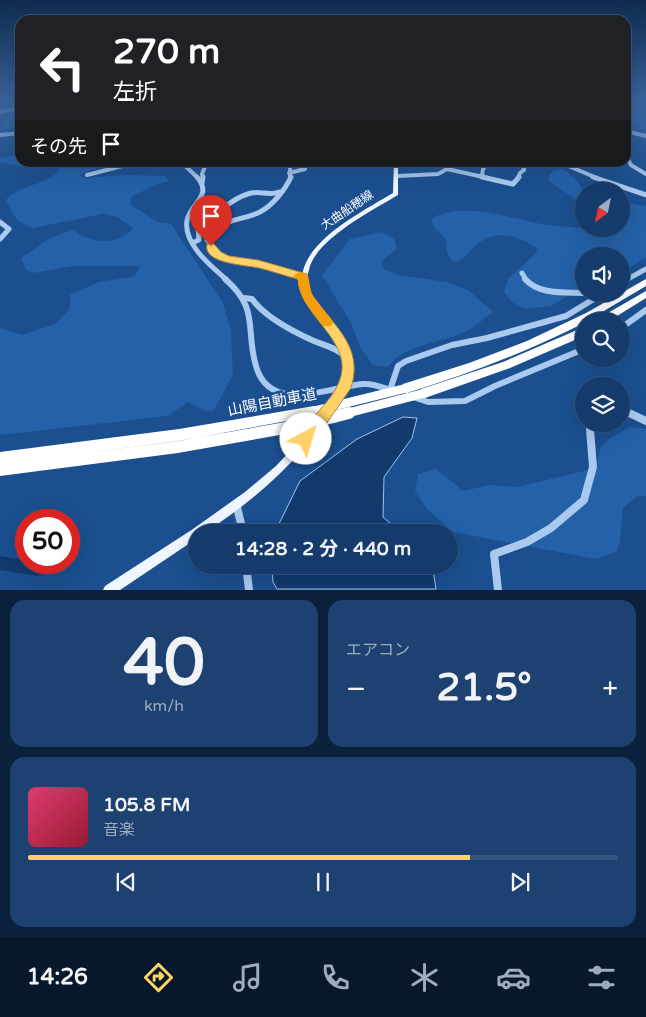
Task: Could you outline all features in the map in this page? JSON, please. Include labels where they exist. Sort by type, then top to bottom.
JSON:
[{"type":"highway","name":"山陽自動車道","points":[[0,458],[179,435],[314,411],[407,388],[467,369],[563,330],[614,303],[646,282]]},
{"type":"highway","points":[[617,312],[646,294]]},
{"type":"highway","name":"山陽自動車道","points":[[0,470],[178,446],[302,424],[426,393],[484,374],[575,334]]},
{"type":"main road","name":"大曲船穂線","points":[[303,277],[314,255],[328,239],[346,225],[396,194],[396,167]]},
{"type":"main road","points":[[211,524],[237,507],[278,471],[298,450],[344,388],[348,377],[347,359],[342,343],[308,298],[304,290],[303,277]]},
{"type":"main road","points":[[109,590],[188,539]]},
{"type":"street","points":[[631,132],[646,136]]},
{"type":"street","points":[[0,135],[15,134]]},
{"type":"street","points":[[631,165],[646,174]]},
{"type":"street","points":[[87,174],[117,167]]},
{"type":"street","points":[[186,167],[202,183]]},
{"type":"street","points":[[205,167],[202,174],[204,180],[202,183],[202,195],[186,218],[187,229],[205,261],[232,284],[244,298],[251,318],[255,369],[260,378],[277,391],[288,394],[302,394],[367,384],[428,402],[465,401],[495,386],[575,353]]},
{"type":"street","points":[[290,167],[290,179],[285,188],[260,211],[216,228],[210,233],[207,240],[221,257],[258,264],[303,277]]},
{"type":"street","points":[[289,173],[305,167]]},
{"type":"street","points":[[482,176],[484,167]]},
{"type":"street","points":[[397,176],[438,174],[447,169],[515,184],[520,172],[524,170],[523,167]]},
{"type":"street","points":[[569,167],[581,173],[646,195]]},
{"type":"street","points":[[194,242],[199,240],[198,228],[238,200],[254,193],[273,195],[285,188]]},
{"type":"street","points":[[0,222],[9,229],[0,239]]},
{"type":"street","points":[[630,278],[646,269]]},
{"type":"street","points":[[522,273],[527,284],[538,289],[575,292]]},
{"type":"street","points":[[244,298],[252,299],[266,314],[313,341],[340,351],[347,359]]},
{"type":"street","points":[[390,390],[398,366],[406,361],[452,345],[487,338],[566,316],[588,302]]},
{"type":"street","points":[[630,322],[646,310]]},
{"type":"street","points":[[630,413],[646,421]]},
{"type":"street","points":[[498,590],[494,554],[528,542],[543,533],[584,500],[592,467],[590,432]]},
{"type":"street","points":[[237,507],[241,524]]},
{"type":"street","points":[[247,574],[249,590]]},
{"type":"shaded area","points":[[0,128],[12,128],[11,128],[0,130]]},
{"type":"shaded area","points":[[15,154],[15,165],[0,162],[0,159]]},
{"type":"shaded area","points":[[54,167],[99,167],[80,175],[84,178],[125,175],[164,176],[170,181],[155,185],[131,197],[131,205],[158,222],[171,224],[223,303],[231,332],[233,375],[214,410],[205,411],[188,402],[167,416],[0,435],[0,328],[22,335],[55,324],[70,309],[70,295],[98,282],[132,277],[140,266],[74,266],[33,273],[26,269],[21,258],[50,238],[73,230],[88,238],[104,241],[120,238],[133,228],[117,217],[103,214],[33,228],[19,221],[6,200],[18,191],[47,179],[60,170]]},
{"type":"shaded area","points":[[563,169],[578,182],[575,182],[575,199],[549,181],[549,175],[554,170]]},
{"type":"shaded area","points":[[630,203],[646,206],[646,257],[630,268],[630,247],[575,247],[575,291],[551,306],[527,309],[513,303],[504,292],[508,279],[536,253],[537,248],[514,237],[498,235],[482,240],[463,258],[453,262],[447,252],[446,239],[434,227],[431,219],[445,213],[477,211],[575,227],[575,238],[630,238]]},
{"type":"shaded area","points":[[382,232],[394,239],[397,248],[381,262],[384,269],[399,275],[447,282],[469,291],[493,312],[465,332],[404,353],[388,367],[373,365],[360,347],[351,323],[322,275],[350,239]]},
{"type":"shaded area","points":[[403,417],[417,418],[412,438],[384,477],[383,517],[391,524],[279,524],[300,481],[357,439]]},
{"type":"shaded area","points":[[630,427],[646,429],[646,496],[637,496],[623,508],[620,542],[616,552],[596,559],[458,533],[458,524],[444,524],[428,510],[415,492],[418,474],[436,469],[463,491],[490,485],[517,487],[597,468],[600,448],[610,438],[621,432],[630,432]]},
{"type":"shaded area","points":[[273,574],[434,574],[436,589],[277,589],[273,582]]},
{"type":"waterway","points":[[0,563],[15,565]]},
{"type":"slow traffic","points":[[299,276],[303,277],[302,283],[308,298],[327,323]]},
{"type":"route","points":[[211,246],[217,255],[221,257],[258,264],[303,277],[302,283],[308,298],[346,350],[348,377],[344,388],[306,439]]}]
